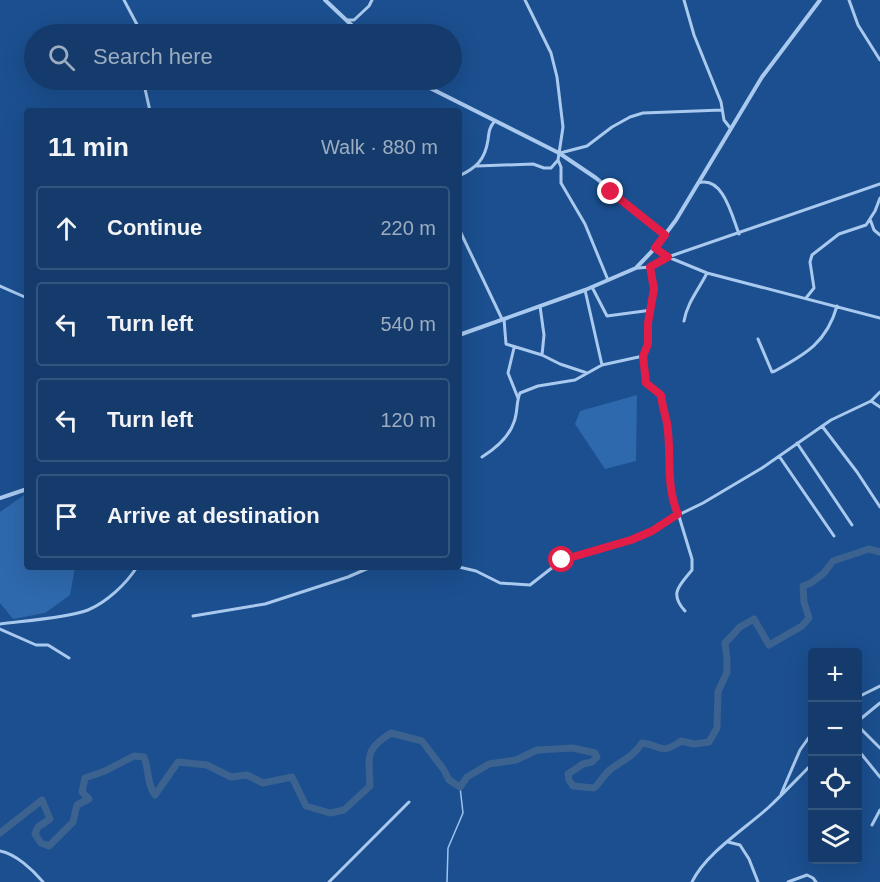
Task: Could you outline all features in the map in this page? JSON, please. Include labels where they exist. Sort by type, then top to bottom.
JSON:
[{"type":"street","points":[[124,0],[137,24]]},
{"type":"street","points":[[325,0],[350,24]]},
{"type":"street","points":[[345,20],[354,20],[372,0]]},
{"type":"street","points":[[525,0],[555,63],[563,127],[558,160],[561,167],[561,183],[585,224],[608,280]]},
{"type":"street","points":[[684,0],[724,120],[731,129]]},
{"type":"street","points":[[636,268],[665,235],[768,68],[820,0]]},
{"type":"street","points":[[849,0],[858,25],[880,60]]},
{"type":"street","points":[[145,90],[149,108]]},
{"type":"street","points":[[433,90],[559,153],[596,178],[665,235]]},
{"type":"street","points":[[559,153],[587,146],[612,127],[643,113],[722,110]]},
{"type":"street","points":[[477,166],[494,122]]},
{"type":"street","points":[[462,174],[477,166],[533,164],[551,168],[558,160]]},
{"type":"street","points":[[698,183],[710,182],[718,190],[727,204],[739,234]]},
{"type":"street","points":[[462,334],[585,290],[636,268],[650,267],[668,257],[880,185]]},
{"type":"street","points":[[806,298],[814,288],[810,262],[812,255],[839,234],[862,228],[870,219],[880,199]]},
{"type":"street","points":[[870,219],[874,230],[880,235]]},
{"type":"street","points":[[462,236],[495,308],[503,319],[504,341],[514,348],[587,373]]},
{"type":"street","points":[[655,248],[668,257],[707,273],[880,318]]},
{"type":"street","points":[[650,267],[654,289],[648,323],[648,344],[643,356],[646,383],[661,395],[662,410],[667,424],[671,490],[692,559],[692,570],[678,585],[677,590],[680,605],[685,611]]},
{"type":"street","points":[[684,321],[689,305],[707,273]]},
{"type":"street","points":[[0,286],[24,297]]},
{"type":"street","points":[[592,287],[607,315],[651,310]]},
{"type":"street","points":[[585,290],[602,365]]},
{"type":"street","points":[[540,306],[544,334],[542,356]]},
{"type":"street","points":[[758,339],[772,372],[816,344],[831,325],[837,306]]},
{"type":"street","points":[[514,348],[508,372],[518,398]]},
{"type":"street","points":[[482,457],[496,448],[510,429],[514,422],[520,393],[528,389],[575,380],[602,365],[643,356]]},
{"type":"street","points":[[462,568],[476,571],[500,583],[530,585],[562,560],[631,540],[652,531],[678,514],[734,485],[822,426],[872,401],[880,392]]},
{"type":"street","points":[[872,401],[880,407]]},
{"type":"street","points":[[822,426],[880,507]]},
{"type":"street","points":[[797,443],[852,525]]},
{"type":"street","points":[[779,456],[834,536]]},
{"type":"street","points":[[0,498],[24,490]]},
{"type":"street","points":[[0,624],[85,612],[100,604],[119,588],[134,570]]},
{"type":"street","points":[[193,616],[265,603],[363,570]]},
{"type":"street","points":[[0,629],[36,645],[48,645],[69,658]]},
{"type":"street","points":[[862,695],[880,686]]},
{"type":"street","points":[[862,720],[880,703]]},
{"type":"street","points":[[862,728],[880,748]]},
{"type":"street","points":[[781,796],[800,750],[808,740]]},
{"type":"street","points":[[862,755],[880,777]]},
{"type":"street","points":[[692,882],[728,842],[808,769]]},
{"type":"street","points":[[329,882],[409,802]]},
{"type":"street","points":[[872,825],[880,810]]},
{"type":"street","points":[[728,842],[740,845],[749,859],[758,882]]},
{"type":"street","points":[[0,851],[16,858],[43,882]]},
{"type":"street","points":[[788,882],[807,875],[816,882]]},
{"type":"shaded area","points":[[637,395],[636,461],[605,469],[575,424],[580,411]]},
{"type":"shaded area","points":[[24,495],[24,570],[74,570],[70,595],[45,613],[13,619],[0,603],[0,512]]},
{"type":"waterway","points":[[0,833],[42,800],[50,819],[38,827],[35,834],[41,843],[49,846],[73,822],[77,805],[89,799],[82,792],[85,778],[105,771],[134,756],[144,757],[155,795],[178,762],[207,765],[231,777],[247,775],[263,783],[292,777],[306,806],[330,813],[344,810],[370,786],[369,761],[372,749],[391,733],[422,741],[449,780],[460,787],[467,777],[489,764],[516,760],[537,750],[573,748],[595,753],[597,757],[568,774],[569,780],[573,786],[594,788],[609,771],[631,755],[642,743],[665,749],[681,741],[694,744],[709,742],[717,728],[718,692],[727,672],[725,643],[740,627],[754,619],[769,645],[802,626],[809,618],[804,602],[803,586],[824,573],[833,561],[869,549],[880,552]]},
{"type":"waterway","points":[[447,882],[448,848],[463,813],[460,787]]},
{"type":"route","points":[[562,560],[642,536],[678,514],[671,490],[667,424],[662,410],[661,395],[646,383],[643,356],[648,344],[648,323],[654,289],[650,267],[668,257],[655,248],[665,235],[611,192]]}]
